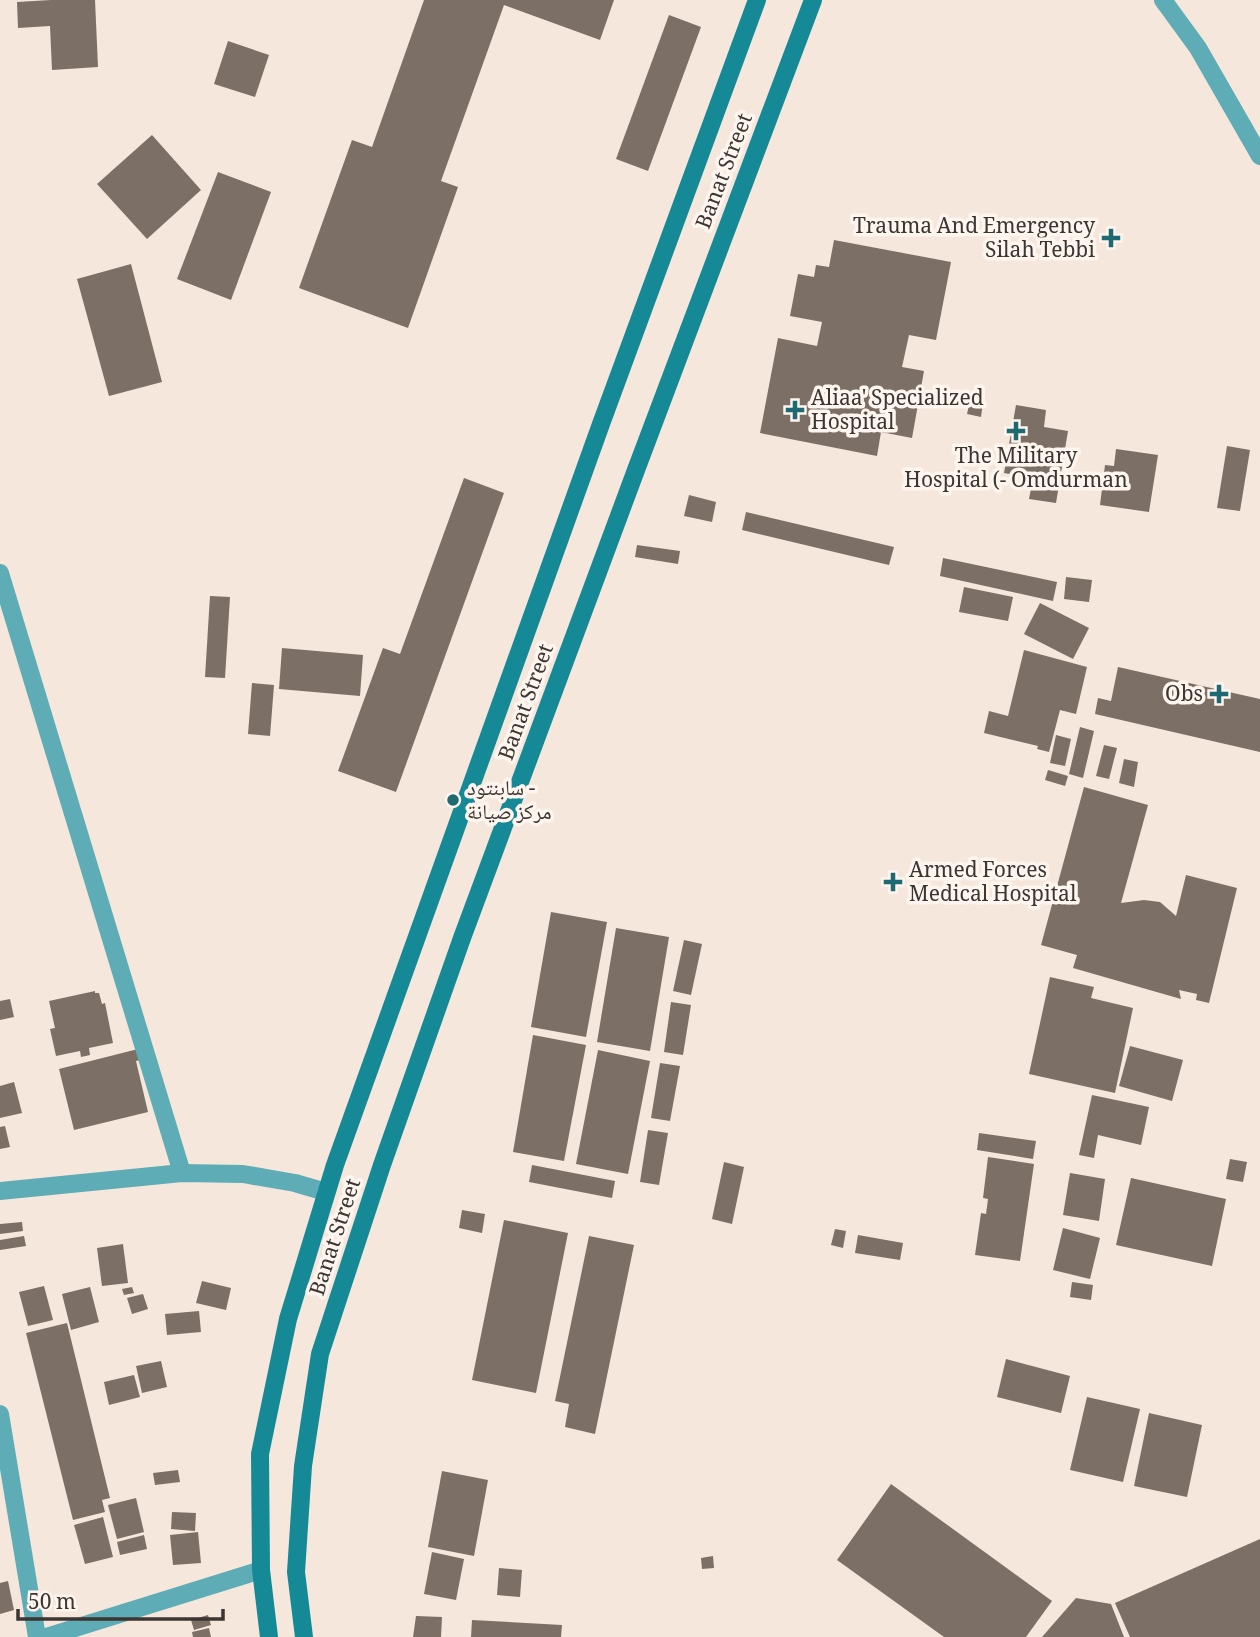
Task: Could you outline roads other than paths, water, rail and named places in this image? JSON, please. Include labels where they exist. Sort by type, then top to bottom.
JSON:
[{"type":"main road","name":"Banat Street","points":[[269,1637],[261,1570],[260,1454],[288,1319],[326,1192],[592,450],[757,0]]},
{"type":"main road","name":"Banat Street","points":[[304,1637],[296,1572],[303,1465],[320,1354],[382,1165],[462,938],[813,0]]},
{"type":"street","points":[[1163,0],[1198,48],[1260,156]]},
{"type":"street","points":[[0,573],[182,1173]]},
{"type":"street","points":[[0,1191],[182,1173],[243,1174],[295,1183],[326,1192]]},
{"type":"street","points":[[1,1418],[37,1637]]},
{"type":"street","points":[[46,1637],[261,1570]]},
{"type":"place","name":"Trauma And Emergency Silah Tebbi","points":[[1111,238]]},
{"type":"place","name":"Aliaa' Specialized Hospital","points":[[795,410]]},
{"type":"place","name":"The Military Hospital (- Omdurman","points":[[1016,431]]},
{"type":"place","name":"Obs","points":[[1219,694]]},
{"type":"place","name":"سابنتود - مركز صيانة","points":[[453,800]]},
{"type":"place","name":"Armed Forces Medical Hospital","points":[[893,882]]}]
